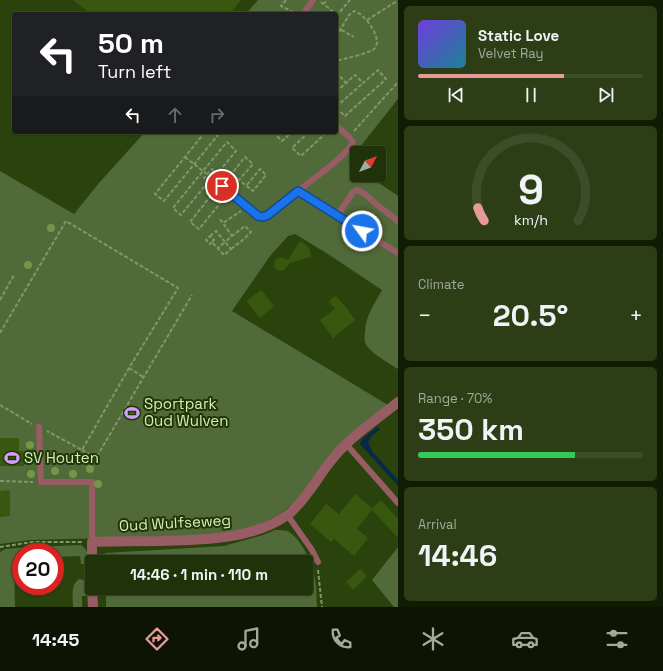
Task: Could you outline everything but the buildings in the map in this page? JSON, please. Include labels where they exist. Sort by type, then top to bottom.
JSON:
[{"type":"street","name":"Oud Wulfseweg","points":[[92,542],[221,538],[242,534],[264,527],[288,516],[302,501],[330,462],[346,444],[398,402]]},
{"type":"street","points":[[92,542],[92,555]]},
{"type":"street","points":[[92,595],[93,607]]},
{"type":"lane","points":[[304,12],[313,0]]},
{"type":"lane","points":[[222,186],[258,216],[263,217],[268,215],[346,153],[353,142],[349,136],[338,127]]},
{"type":"lane","points":[[337,216],[353,192],[357,190],[365,194],[398,221]]},
{"type":"lane","points":[[298,191],[398,253]]},
{"type":"lane","points":[[39,427],[41,482],[92,482],[92,542]]},
{"type":"lane","points":[[346,444],[398,503]]},
{"type":"lane","points":[[288,516],[312,550],[318,562]]},
{"type":"path","points":[[286,0],[281,6],[293,12]]},
{"type":"path","points":[[318,0],[333,12]]},
{"type":"path","points":[[323,4],[328,0]]},
{"type":"path","points":[[338,14],[350,0]]},
{"type":"path","points":[[367,20],[397,1]]},
{"type":"path","points":[[338,33],[349,15],[354,11],[358,12],[367,20],[376,35],[377,42],[375,48],[371,52],[338,60]]},
{"type":"path","points":[[340,29],[354,37]]},
{"type":"path","points":[[338,106],[378,70],[386,79],[345,116],[338,110]]},
{"type":"path","points":[[338,74],[346,83]]},
{"type":"path","points":[[338,90],[355,75],[363,83]]},
{"type":"path","points":[[349,136],[398,82]]},
{"type":"path","points":[[203,134],[155,194],[164,201],[218,135],[217,134]]},
{"type":"path","points":[[275,134],[282,140],[290,134]]},
{"type":"path","points":[[308,134],[292,148],[301,156],[325,134]]},
{"type":"path","points":[[208,182],[181,215],[173,208],[226,142],[236,151],[218,174]]},
{"type":"path","points":[[185,156],[207,174]]},
{"type":"path","points":[[214,193],[222,201],[199,229],[190,222],[214,193],[222,186],[245,157],[253,164],[239,180]]},
{"type":"path","points":[[212,169],[221,177],[213,186],[204,178],[207,174],[212,169]]},
{"type":"path","points":[[232,174],[246,186],[253,191],[266,175],[260,170],[246,186]]},
{"type":"path","points":[[223,223],[247,207]]},
{"type":"path","points":[[220,220],[232,236]]},
{"type":"path","points":[[0,333],[66,221],[178,288],[129,368],[82,450]]},
{"type":"path","points":[[210,236],[214,240],[212,242],[224,255],[244,239],[250,232],[246,226],[218,248]]},
{"type":"path","points":[[212,242],[210,244],[206,240],[216,231],[231,249]]},
{"type":"path","points":[[0,300],[14,276]]},
{"type":"path","points":[[0,405],[96,458],[192,295]]},
{"type":"path","points":[[129,368],[143,377]]},
{"type":"path","points":[[0,481],[41,482]]},
{"type":"path","points":[[0,546],[32,542],[92,542]]},
{"type":"path","points":[[318,562],[322,607]]},
{"type":"green space","points":[[258,0],[398,0],[398,99],[361,146],[350,146],[350,159],[348,162],[350,163],[350,182],[377,182],[398,196],[398,369],[374,353],[367,346],[365,341],[367,320],[373,305],[382,290],[295,234],[288,236],[270,256],[232,311],[388,405],[319,469],[298,498],[290,506],[279,515],[255,527],[222,535],[30,540],[0,544],[0,171],[74,214],[99,183],[143,134],[338,134],[338,12],[248,12]]},
{"type":"green space","points":[[275,530],[287,531],[297,539],[307,555],[105,555],[105,553],[224,546]]},
{"type":"green space","points":[[81,545],[85,548],[87,555],[85,555],[85,564],[81,564],[80,556],[64,557],[64,546]]},
{"type":"green space","points":[[398,547],[398,607],[394,607],[372,580]]},
{"type":"green space","points":[[12,548],[12,595],[15,595],[15,607],[0,607],[0,552],[5,549]]},
{"type":"green space","points":[[313,570],[316,586],[317,607],[106,607],[106,595],[313,595]]},
{"type":"green space","points":[[79,579],[85,581],[85,595],[90,595],[82,596],[82,607],[73,607],[73,588]]},
{"type":"water","points":[[377,427],[380,429],[368,442],[372,451],[398,480],[398,486],[360,444],[365,436]]},
{"type":"place","name":"Sportpark Oud Wulven","points":[[132,413]]},
{"type":"place","name":"SV Houten","points":[[12,458]]},
{"type":"route","points":[[222,186],[258,216],[263,217],[268,215],[298,191],[362,231]]}]
